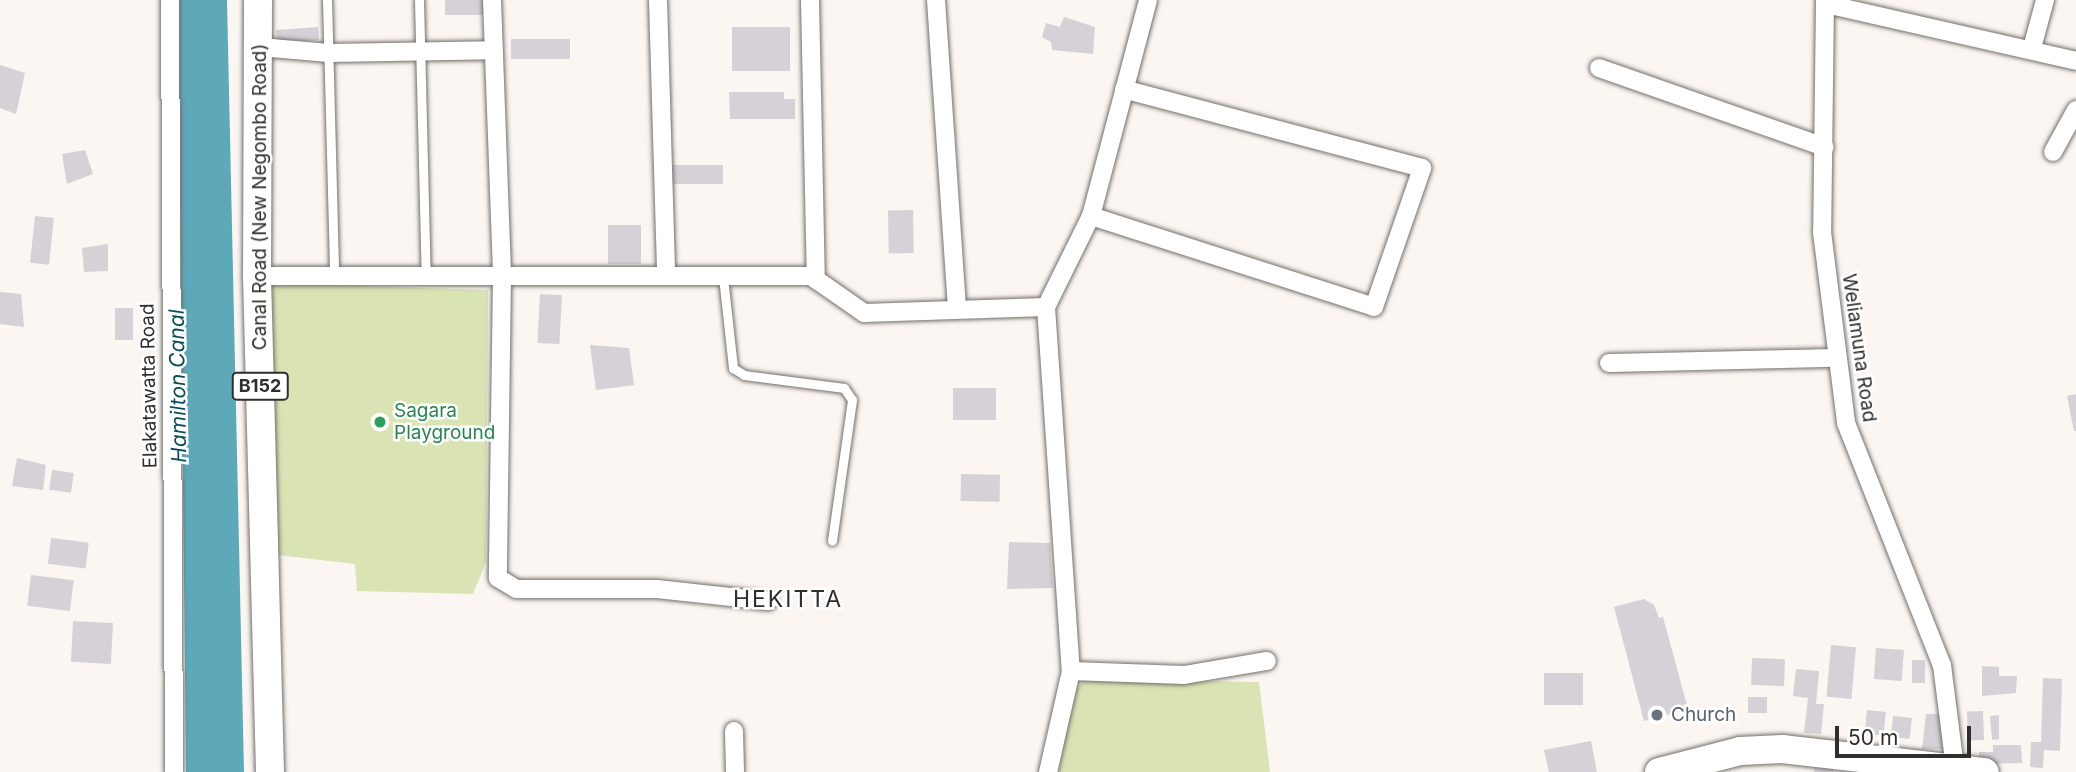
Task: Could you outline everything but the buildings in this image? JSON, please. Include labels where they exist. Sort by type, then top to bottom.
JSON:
[{"type":"main road","name":"Canal Road (New Negombo Road)","points":[[258,0],[260,47],[257,276],[270,772]]},
{"type":"main road","points":[[1659,772],[1740,751],[1782,750],[1985,772]]},
{"type":"street","name":"Elakatawatta Road","points":[[170,0],[174,772]]},
{"type":"street","points":[[492,0],[502,277],[498,578],[516,589],[657,589],[768,601]]},
{"type":"street","points":[[658,0],[666,275]]},
{"type":"street","points":[[810,0],[816,279]]},
{"type":"street","points":[[936,0],[957,308]]},
{"type":"street","points":[[1048,772],[1071,671],[1046,307],[1091,216],[1147,0]]},
{"type":"street","points":[[2032,48],[2045,0]]},
{"type":"street","points":[[1825,2],[2032,48],[2076,61]]},
{"type":"street","name":"Weliamuna Road","points":[[1825,2],[1822,232],[1846,423],[1941,665],[1955,768]]},
{"type":"street","points":[[260,47],[329,53],[493,50]]},
{"type":"street","points":[[1599,68],[1825,147]]},
{"type":"street","points":[[1091,216],[1374,307],[1422,167],[1124,89]]},
{"type":"street","points":[[2053,152],[2076,110]]},
{"type":"street","points":[[257,276],[666,275],[816,279],[864,313],[1046,307]]},
{"type":"street","points":[[1609,363],[1837,358]]},
{"type":"street","points":[[1071,671],[1184,675],[1267,661]]},
{"type":"street","points":[[734,731],[735,772]]},
{"type":"lane","points":[[327,0],[334,275]]},
{"type":"lane","points":[[419,0],[426,277]]},
{"type":"lane","points":[[723,277],[733,368],[744,375],[844,388],[852,400],[832,541]]},
{"type":"green space","name":"Sagara Playground","points":[[269,283],[488,290],[486,562],[473,594],[357,591],[355,564],[278,555]]},
{"type":"green space","points":[[1084,680],[1259,682],[1270,772],[1058,772],[1076,690]]},
{"type":"water","points":[[178,0],[227,0],[244,772],[186,772]]},
{"type":"place","name":"Sagara Playground","points":[[380,422]]},
{"type":"place","name":"Church","points":[[1657,715]]},
{"type":"district","name":"HEKITTA","points":[[788,599]]},
{"type":"water label","name":"Hamilton Canal","points":[[178,386]]}]
